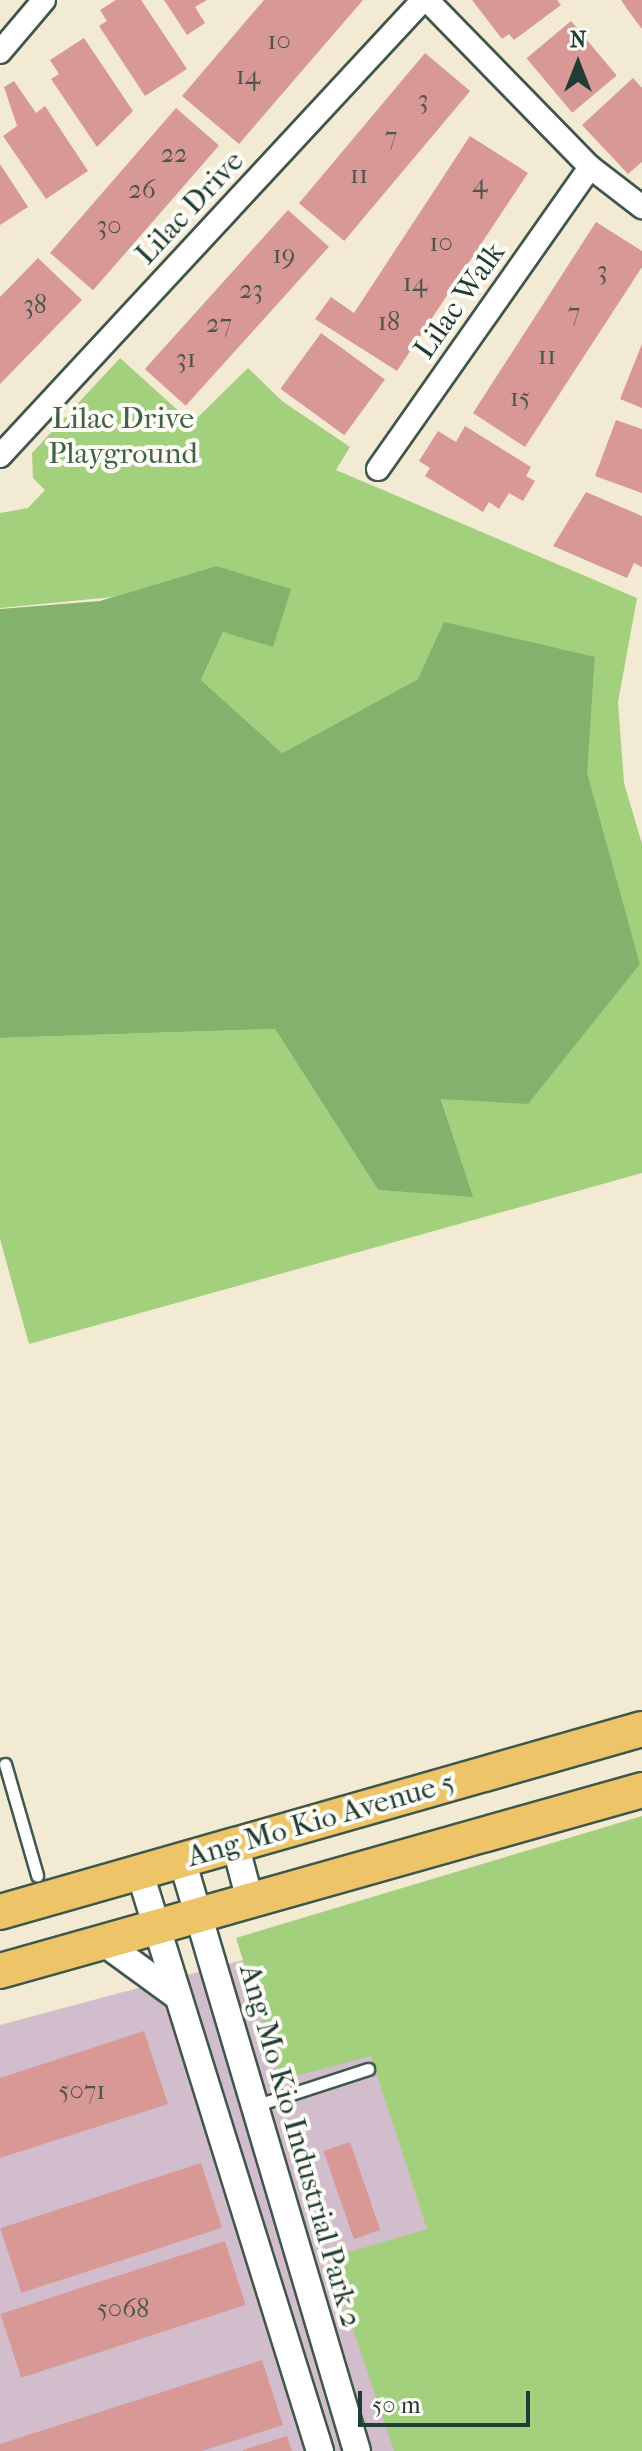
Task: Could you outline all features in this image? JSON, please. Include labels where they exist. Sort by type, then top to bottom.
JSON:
[{"type":"main road","name":"Ang Mo Kio Avenue 5","points":[[0,1912],[642,1729]]},
{"type":"main road","name":"Ang Mo Kio Avenue 5","points":[[0,1971],[251,1904],[642,1790]]},
{"type":"street","points":[[0,52],[44,0]]},
{"type":"street","points":[[425,0],[590,167],[642,207]]},
{"type":"street","name":"Lilac Drive","points":[[0,456],[425,0]]},
{"type":"street","name":"Lilac Walk","points":[[378,469],[590,167]]},
{"type":"street","points":[[235,1844],[251,1904]]},
{"type":"street","name":"Ang Mo Kio Industrial Park 2","points":[[182,1860],[357,2451]]},
{"type":"street","points":[[139,1870],[320,2451]]},
{"type":"street","points":[[103,1942],[177,1996]]},
{"type":"lane","points":[[5,1764],[37,1875]]},
{"type":"lane","points":[[253,2107],[368,2069]]},
{"type":"shaded area","points":[[642,1853],[642,2451],[0,2451],[0,2025]]},
{"type":"green space","name":"Lilac Drive Playground","points":[[120,358],[192,423],[248,368],[282,401],[350,447],[336,470],[637,598],[618,702],[624,783],[642,844],[642,1173],[29,1344],[0,1239],[0,1038],[275,1029],[378,1190],[472,1196],[441,1098],[640,964],[586,773],[595,657],[418,679],[282,753],[201,680],[223,632],[216,566],[113,597],[0,608],[0,513],[28,508],[45,490],[33,478],[32,453]]},
{"type":"green space","points":[[216,566],[291,589],[273,647],[223,632],[201,680],[282,753],[418,679],[444,622],[595,657],[587,773],[640,964],[528,1104],[441,1099],[473,1197],[378,1190],[275,1029],[0,1038],[0,609],[100,601]]},
{"type":"green space","points":[[642,1816],[642,2451],[394,2451],[329,2258],[427,2229],[371,2056],[281,2080],[236,1938]]},
{"type":"building","points":[[116,0],[141,0],[187,69],[145,96],[99,26],[107,21],[100,10]]},
{"type":"building","points":[[164,0],[207,0],[195,7],[205,23],[187,35]]},
{"type":"building","points":[[264,0],[363,0],[239,144],[182,96]]},
{"type":"building","points":[[472,0],[557,0],[561,5],[514,40],[509,34],[502,39]]},
{"type":"building","points":[[621,0],[642,0],[642,29],[627,9]]},
{"type":"building","points":[[571,21],[617,75],[572,113],[527,58]]},
{"type":"building","points":[[84,38],[133,111],[97,147],[51,79],[59,74],[50,60]]},
{"type":"building","points":[[425,53],[470,91],[344,241],[299,203]]},
{"type":"building","points":[[633,78],[642,88],[642,162],[628,174],[582,125]]},
{"type":"building","points":[[14,81],[36,113],[45,106],[88,171],[46,199],[3,136],[17,126],[4,87]]},
{"type":"building","points":[[176,108],[219,145],[93,290],[50,253]]},
{"type":"building","points":[[470,136],[528,173],[397,371],[315,319],[331,297],[354,313]]},
{"type":"building","points":[[0,164],[28,207],[0,225]]},
{"type":"building","points":[[288,210],[329,247],[186,406],[145,369]]},
{"type":"building","points":[[596,222],[642,251],[642,267],[525,447],[473,413]]},
{"type":"building","points":[[38,258],[82,300],[0,384],[0,297]]},
{"type":"building","points":[[321,333],[385,379],[344,435],[280,389]]},
{"type":"building","points":[[642,344],[642,408],[620,399]]},
{"type":"building","points":[[616,420],[642,429],[642,493],[595,476]]},
{"type":"building","points":[[465,426],[531,467],[526,476],[535,481],[523,501],[509,493],[499,509],[489,502],[483,512],[425,476],[430,468],[419,461],[438,431],[456,442]]},
{"type":"building","points":[[586,492],[642,516],[642,567],[634,563],[627,578],[553,546]]},
{"type":"building","points":[[144,2031],[168,2104],[0,2158],[0,2078]]},
{"type":"building","points":[[350,2142],[380,2230],[354,2239],[324,2151]]},
{"type":"building","points":[[201,2163],[222,2228],[21,2293],[0,2228]]},
{"type":"building","points":[[225,2241],[246,2305],[21,2378],[1,2314]]},
{"type":"building","points":[[262,2360],[283,2425],[202,2451],[0,2451],[0,2444]]},
{"type":"building","points":[[287,2436],[292,2451],[243,2451],[243,2450]]}]
